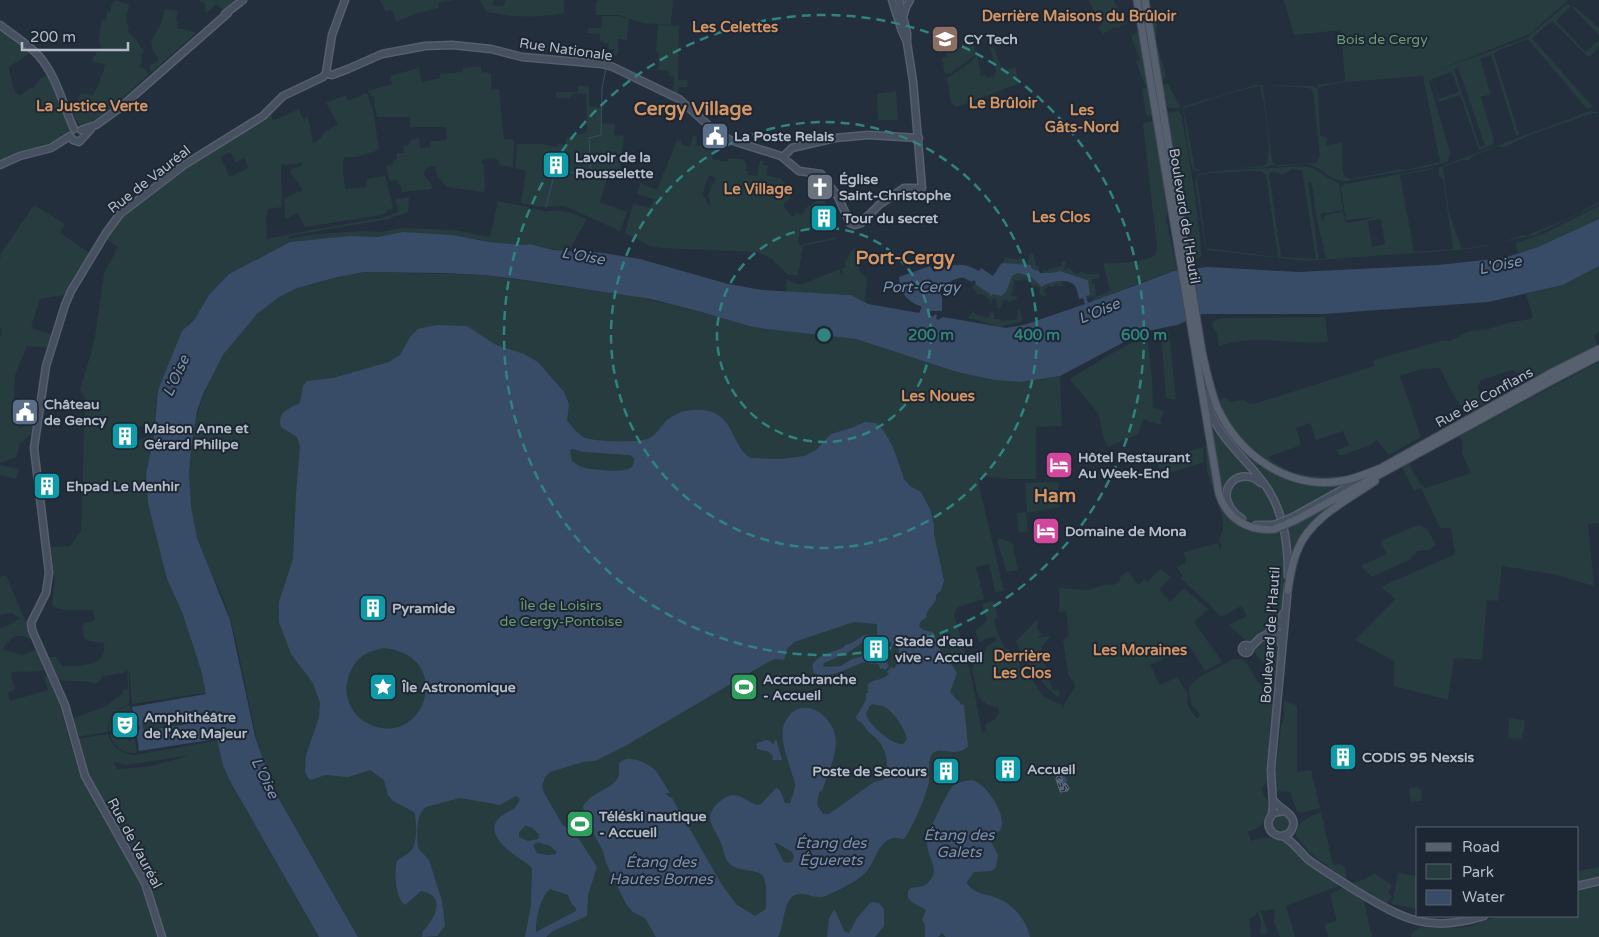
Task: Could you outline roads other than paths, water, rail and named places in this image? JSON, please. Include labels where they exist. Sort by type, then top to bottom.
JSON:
[{"type":"main road","name":"Boulevard de l'Hautil","points":[[1140,1],[1149,23],[1195,329],[1197,362]]},
{"type":"main road","name":"Boulevard de l'Hautil","points":[[1140,1],[1141,28],[1183,255]]},
{"type":"main road","points":[[1141,28],[1147,32],[1156,68]]},
{"type":"main road","name":"Boulevard de l'Hautil","points":[[1195,329],[1202,352]]},
{"type":"main road","name":"Rue de Conflans","points":[[1202,352],[1211,389],[1224,420],[1241,444],[1265,465],[1291,477],[1319,483],[1347,480],[1381,468],[1599,349]]},
{"type":"main road","name":"Rue de Conflans","points":[[1399,463],[1599,356]]},
{"type":"main road","points":[[1197,362],[1217,487],[1222,503],[1230,515],[1241,524],[1258,529],[1275,527],[1399,463]]},
{"type":"main road","points":[[1288,593],[1295,556],[1301,542],[1311,528],[1399,463]]},
{"type":"street","points":[[0,165],[20,156],[50,148],[70,136],[72,132],[80,132],[94,126],[121,107],[243,0]]},
{"type":"street","points":[[326,73],[332,35],[345,0]]},
{"type":"street","points":[[892,0],[907,44]]},
{"type":"street","points":[[899,0],[904,15],[913,81],[919,138],[922,188],[904,188],[855,225],[850,223],[837,194],[821,174],[800,171],[783,157],[790,150],[809,143],[841,137],[919,138]]},
{"type":"street","points":[[904,15],[910,0]]},
{"type":"street","points":[[0,25],[27,46],[44,63],[80,132],[80,141],[77,142],[70,136]]},
{"type":"street","name":"Rue Nationale","points":[[326,73],[332,74],[348,69],[385,53],[426,46],[461,46],[491,49],[522,57],[565,59],[607,65],[683,102],[716,132],[725,137],[783,157]]},
{"type":"street","name":"Rue de Vauréal","points":[[162,937],[145,883],[114,825],[94,794],[86,776],[65,705],[32,630],[31,623],[46,593],[49,573],[35,464],[35,436],[46,366],[68,298],[106,233],[120,214],[181,167],[263,116],[283,96],[323,77],[326,73]]},
{"type":"street","name":"Boulevard de l'Hautil","points":[[1202,352],[1210,400],[1222,433]]},
{"type":"street","name":"Boulevard de l'Hautil","points":[[1197,362],[1209,408],[1215,422],[1272,495],[1285,534],[1288,558],[1288,593],[1271,775],[1272,814]]},
{"type":"street","points":[[1295,518],[1381,468]]},
{"type":"street","points":[[1272,495],[1256,480],[1247,477],[1233,481],[1227,488],[1226,496],[1230,508],[1242,519],[1258,525],[1275,527]]},
{"type":"street","points":[[1250,646],[1270,629],[1277,627],[1281,623],[1288,593]]},
{"type":"street","points":[[1260,638],[1271,632],[1277,632],[1280,636],[1283,652]]},
{"type":"street","points":[[1273,799],[1292,818],[1291,831],[1294,845]]},
{"type":"street","points":[[1284,811],[1272,814],[1268,820],[1268,827],[1272,833],[1282,836],[1317,866],[1391,912],[1404,918],[1424,923],[1444,924],[1480,917]]},
{"type":"street","points":[[1282,836],[1291,831]]},
{"type":"street","points":[[1579,886],[1599,881]]},
{"type":"water","name":"L'Oise","points":[[1599,219],[1599,266],[1563,285],[1488,302],[1323,314],[1202,314],[1177,325],[1143,332],[1060,376],[1020,382],[995,380],[957,372],[856,339],[749,326],[651,299],[518,279],[485,275],[364,272],[297,288],[279,297],[257,314],[223,355],[204,392],[197,411],[191,448],[189,472],[191,507],[197,538],[230,620],[255,736],[272,787],[358,937],[319,937],[230,781],[223,766],[217,739],[139,751],[137,735],[140,728],[135,722],[132,707],[206,694],[201,670],[182,612],[167,579],[148,503],[146,474],[154,435],[158,390],[182,331],[194,320],[209,295],[229,274],[290,242],[350,236],[378,237],[403,232],[452,235],[489,242],[530,244],[553,250],[603,253],[640,259],[728,284],[762,290],[851,295],[868,304],[919,313],[922,307],[905,296],[899,277],[930,266],[934,272],[957,265],[967,266],[979,271],[981,268],[993,276],[1003,263],[1031,265],[1032,269],[1040,273],[1060,271],[1088,280],[1090,295],[1086,296],[1088,303],[1174,271],[1208,267],[1299,272],[1438,265],[1504,258],[1538,247]],"holes":[[[1018,273],[1031,277],[1042,287],[1058,281],[1070,282],[1075,287],[1079,299],[1083,298],[1085,304],[1024,325],[1006,328],[943,317],[938,320],[936,318],[937,315],[935,314],[933,317],[930,315],[930,311],[942,311],[942,297],[939,288],[951,281],[958,278],[965,278],[972,282],[973,280],[976,282],[975,284],[990,294],[990,297],[993,294],[1001,296],[1006,292],[1012,276]],[[211,711],[213,720],[144,731],[142,724]]]},
{"type":"water","points":[[437,325],[467,326],[496,345],[524,354],[538,362],[564,392],[569,404],[567,421],[578,433],[586,438],[618,441],[645,440],[653,436],[666,421],[676,414],[688,410],[700,410],[719,415],[729,426],[744,453],[750,458],[782,459],[804,456],[816,450],[831,434],[865,422],[876,423],[884,431],[893,447],[904,479],[910,486],[921,492],[930,509],[934,524],[934,534],[944,581],[941,590],[936,595],[935,602],[919,626],[923,630],[933,632],[943,657],[949,660],[957,673],[950,692],[960,704],[964,705],[968,746],[964,750],[954,752],[939,751],[932,754],[929,764],[929,781],[925,794],[915,820],[904,839],[894,838],[883,844],[865,873],[847,886],[823,897],[800,894],[792,897],[785,911],[778,937],[656,937],[645,918],[633,912],[626,904],[606,863],[603,851],[590,827],[588,827],[583,807],[591,798],[617,780],[619,763],[623,760],[638,760],[648,765],[656,771],[670,793],[665,793],[672,798],[722,885],[737,905],[755,916],[766,909],[764,878],[760,873],[734,867],[728,862],[711,823],[711,813],[719,802],[732,795],[740,796],[756,805],[760,805],[776,788],[780,790],[785,803],[790,803],[795,784],[784,748],[783,728],[791,714],[798,709],[813,709],[821,713],[827,719],[835,735],[834,756],[822,791],[819,792],[817,805],[823,814],[829,814],[874,782],[883,780],[887,764],[883,748],[856,717],[866,700],[868,684],[889,674],[887,672],[891,667],[894,669],[899,656],[897,647],[894,644],[886,657],[889,659],[887,663],[889,666],[885,670],[883,668],[880,669],[879,665],[875,663],[864,662],[833,674],[820,675],[814,673],[812,666],[817,659],[843,648],[862,636],[877,635],[876,624],[854,622],[794,642],[787,649],[784,660],[775,659],[770,661],[625,746],[595,761],[583,762],[550,772],[545,777],[542,786],[544,793],[562,824],[579,839],[597,867],[588,895],[587,916],[553,931],[546,937],[525,937],[531,905],[532,869],[504,846],[494,830],[496,823],[502,816],[514,809],[520,800],[518,797],[516,796],[500,805],[460,798],[426,807],[422,811],[418,820],[418,848],[429,860],[442,901],[445,926],[437,936],[422,937],[423,931],[431,921],[436,909],[434,898],[421,891],[405,905],[397,891],[396,878],[397,861],[410,852],[414,845],[416,820],[414,812],[393,801],[388,795],[384,780],[370,770],[348,777],[325,775],[311,780],[308,778],[305,772],[306,755],[319,717],[320,703],[313,683],[291,654],[279,622],[279,602],[293,559],[300,446],[297,437],[281,427],[281,417],[285,411],[300,403],[303,386],[307,381],[333,378],[389,362],[400,355],[410,337],[418,329]],"holes":[[[572,449],[584,452],[630,455],[634,458],[634,464],[626,470],[586,468],[572,461],[570,451]],[[867,639],[892,643],[885,657],[882,656],[880,660],[871,655],[852,659],[841,666],[823,667],[824,663],[849,652]],[[384,648],[405,654],[419,665],[425,680],[425,695],[420,710],[409,722],[395,728],[377,727],[362,720],[353,711],[348,701],[346,688],[352,668],[360,658]],[[872,704],[887,708],[898,720],[907,739],[903,744],[887,738],[866,714]],[[525,826],[535,830],[539,835],[538,839],[528,841],[519,837],[519,832]],[[538,842],[550,846],[556,851],[556,854],[548,855],[537,853],[533,845]],[[774,843],[792,852],[794,857],[789,863],[784,862]],[[550,889],[568,895],[576,911],[536,932],[538,915],[544,897]]]},
{"type":"water","points":[[776,739],[782,760],[772,760],[773,756],[767,751],[757,749],[757,743],[766,740],[770,741],[773,745]]},
{"type":"water","name":"Étang des Galets","points":[[970,780],[981,785],[992,797],[1000,812],[1002,825],[1000,830],[990,840],[998,855],[996,868],[991,871],[974,872],[967,884],[975,891],[998,898],[1011,906],[1025,923],[1030,937],[946,937],[942,933],[938,937],[925,937],[925,925],[922,920],[926,910],[908,898],[908,891],[911,888],[924,886],[933,875],[934,870],[927,841],[949,791],[960,782]]},
{"type":"water","points":[[871,902],[879,903],[884,909],[884,926],[875,937],[827,937],[829,919],[833,911],[835,910],[844,931],[849,933],[857,918]]},
{"type":"waterway","points":[[546,207],[555,171],[591,174],[589,138],[601,135],[602,88],[606,68]]},
{"type":"waterway","points":[[1063,776],[1065,781],[1060,780],[1060,783],[1058,779],[1063,776]]},
{"type":"railway","points":[[1058,777],[1061,778],[1062,789],[1065,789],[1065,784],[1068,788],[1067,790],[1061,791],[1058,777]]},
{"type":"place","name":"CY Tech","points":[[945,39]]},
{"type":"place","name":"La Poste Relais","points":[[715,136]]},
{"type":"place","name":"Lavoir de la Rousselette","points":[[556,165]]},
{"type":"place","name":"Église Saint-Christophe","points":[[820,187]]},
{"type":"place","name":"Tour du secret","points":[[824,218]]},
{"type":"place","name":"Château de Gency","points":[[25,412]]},
{"type":"place","name":"Maison Anne et Gérard Philipe","points":[[125,436]]},
{"type":"place","name":"Hôtel Restaurant Au Week-End","points":[[1059,465]]},
{"type":"place","name":"Ehpad Le Menhir","points":[[47,486]]},
{"type":"place","name":"Domaine de Mona","points":[[1046,531]]},
{"type":"place","name":"Pyramide","points":[[373,608]]},
{"type":"place","name":"Stade d'eau vive - Accueil","points":[[876,649]]},
{"type":"place","name":"Île Astronomique","points":[[383,687]]},
{"type":"place","name":"Accrobranche - Accueil","points":[[744,687]]},
{"type":"place","name":"Amphithéâtre de l'Axe Majeur","points":[[125,725]]},
{"type":"place","name":"CODIS 95 Nexsis","points":[[1343,757]]},
{"type":"place","name":"Accueil","points":[[1008,769]]},
{"type":"place","name":"Poste de Secours","points":[[946,771]]},
{"type":"place","name":"Téléski nautique - Accueil","points":[[580,824]]},
{"type":"district","name":"Derrière Maisons du Brûloir","points":[[1079,16]]},
{"type":"district","name":"Les Celettes","points":[[735,27]]},
{"type":"district","name":"Le Brûloir","points":[[1003,103]]},
{"type":"district","name":"La Justice Verte","points":[[92,106]]},
{"type":"district","name":"Cergy Village","points":[[693,108]]},
{"type":"district","name":"Les Gâts-Nord","points":[[1082,118]]},
{"type":"district","name":"Le Village","points":[[758,189]]},
{"type":"district","name":"Les Clos","points":[[1061,217]]},
{"type":"district","name":"Port-Cergy","points":[[905,257]]},
{"type":"district","name":"Les Noues","points":[[938,396]]},
{"type":"district","name":"Ham","points":[[1055,495]]},
{"type":"district","name":"Les Moraines","points":[[1140,650]]},
{"type":"district","name":"Derrière Les Clos","points":[[1022,664]]},
{"type":"park label","name":"Bois de Cergy","points":[[1382,39]]},
{"type":"park label","name":"Île de Loisirs de Cergy-Pontoise","points":[[561,614]]},
{"type":"water label","name":"Étang des Éguerets","points":[[831,852]]},
{"type":"water label","name":"Étang des Hautes Bornes","points":[[661,870]]}]
